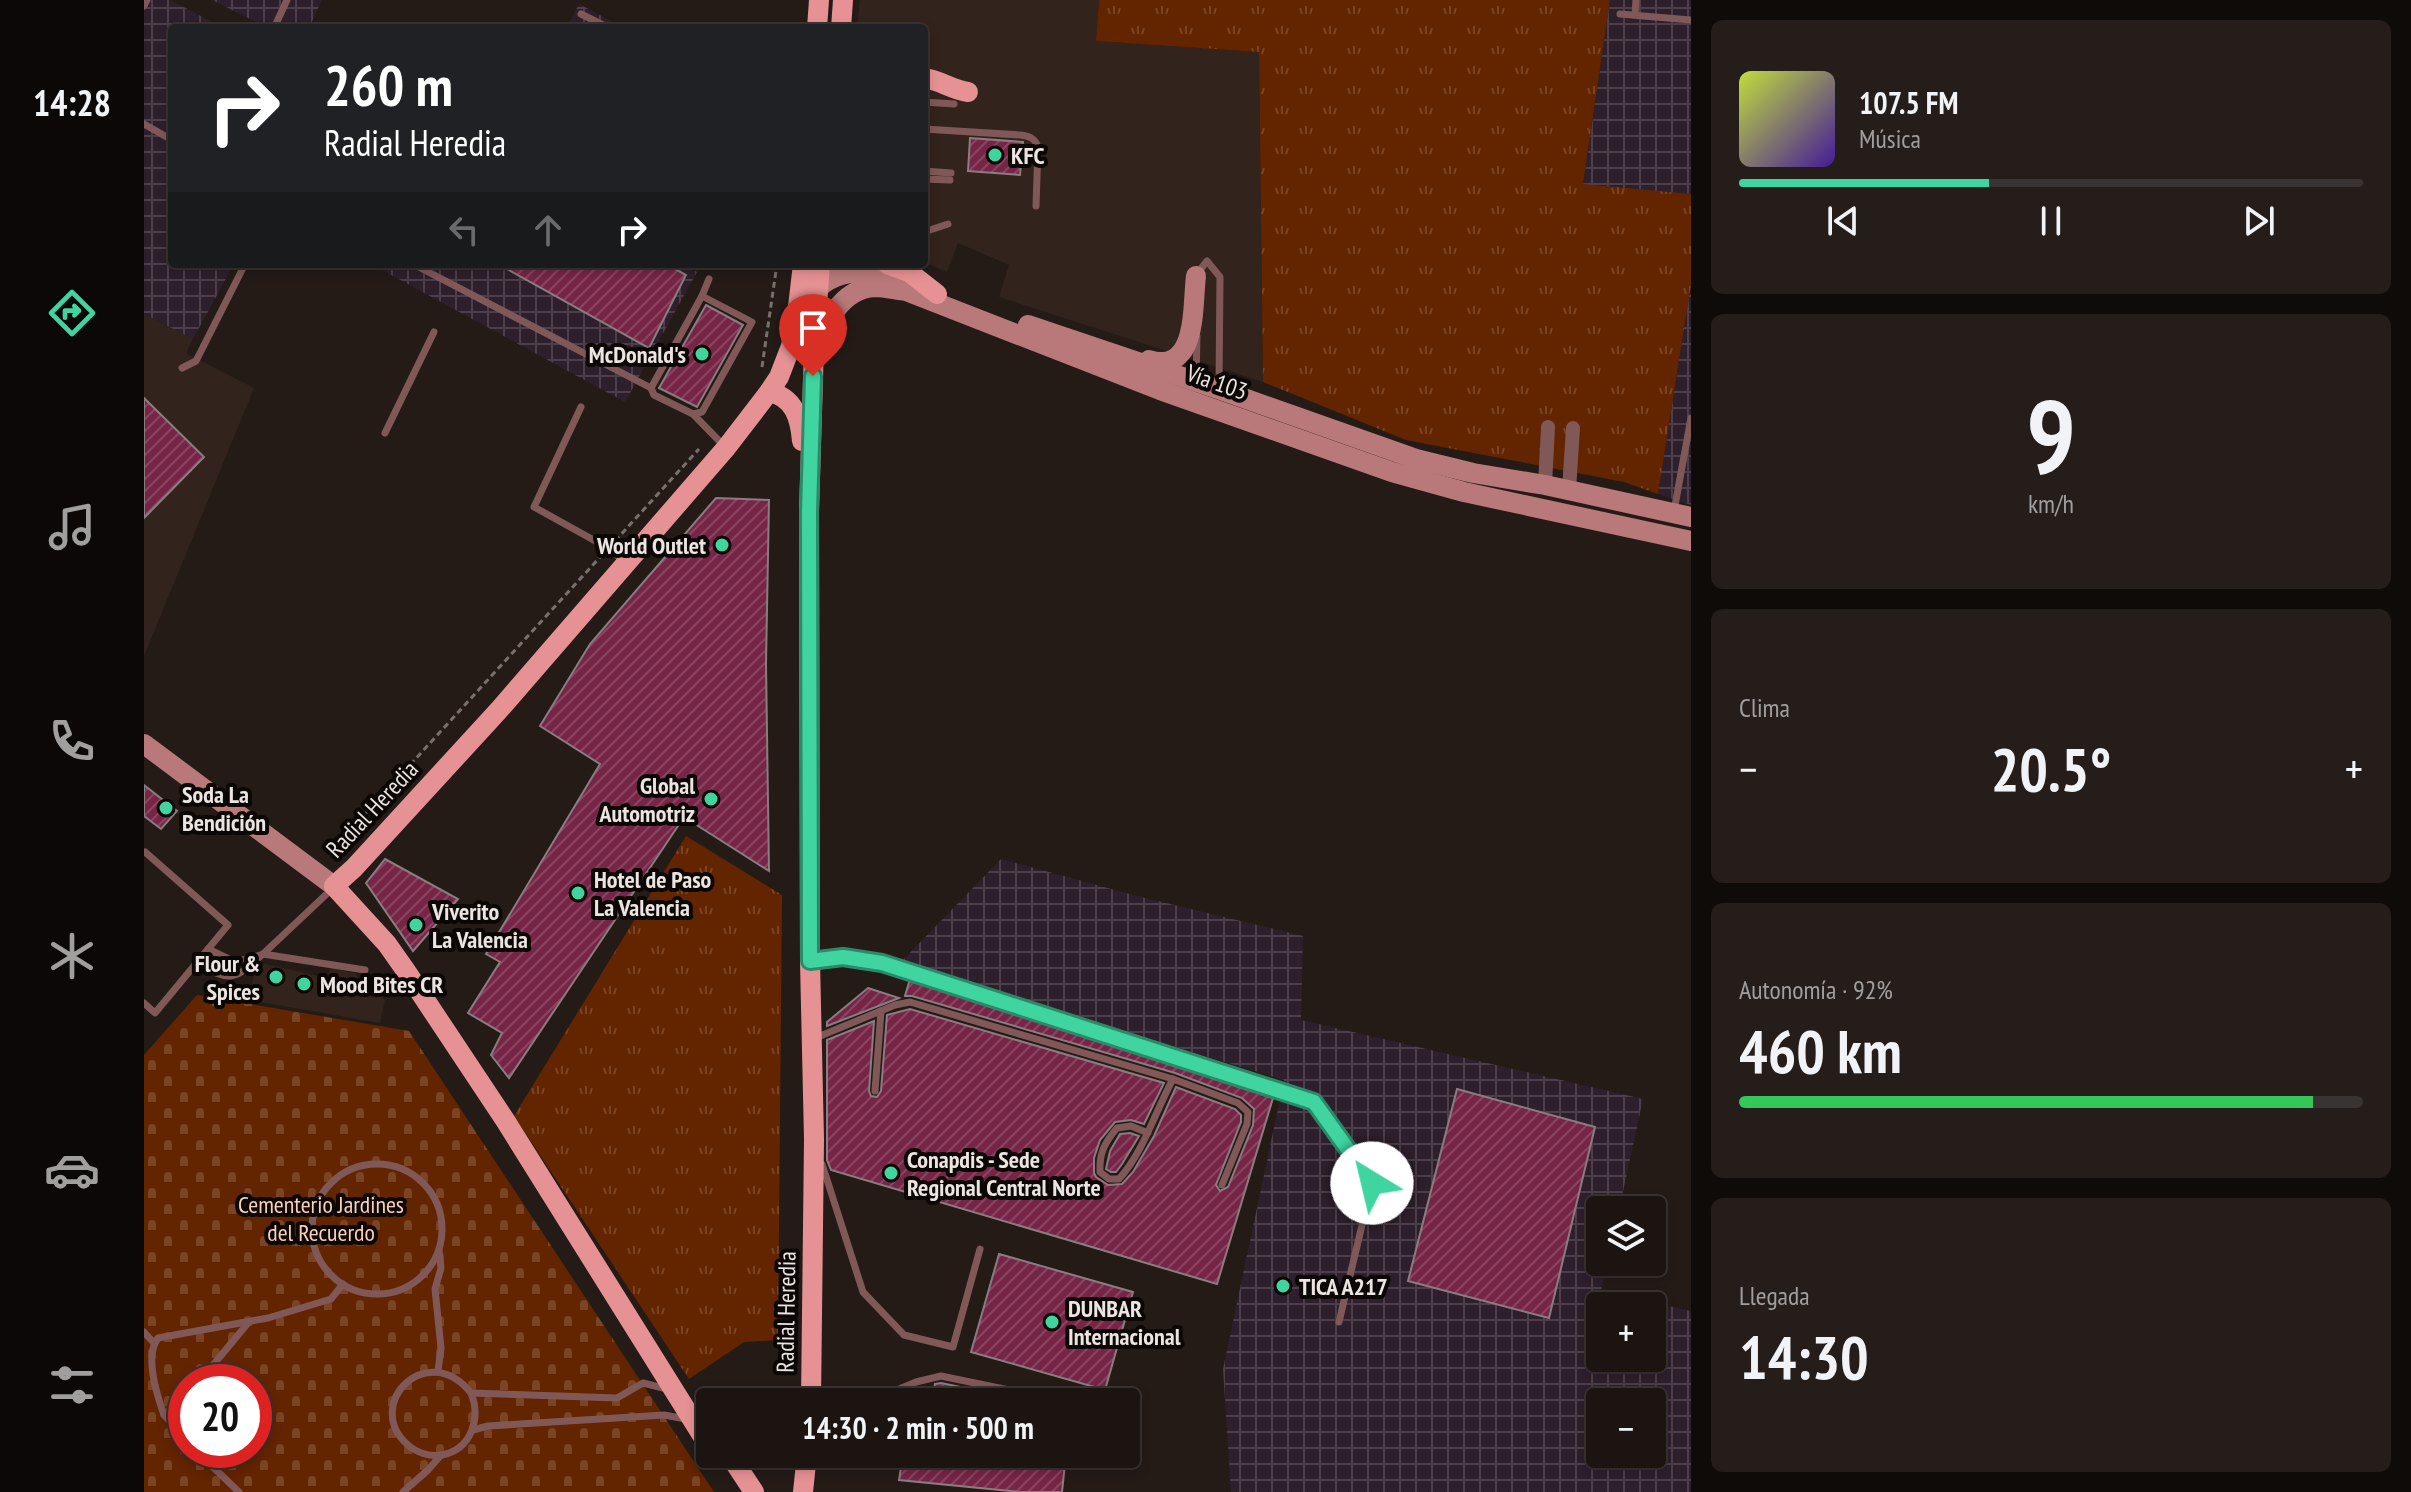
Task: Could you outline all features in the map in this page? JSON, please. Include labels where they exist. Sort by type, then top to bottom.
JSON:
[{"type":"main road","points":[[817,24],[819,0]]},
{"type":"main road","points":[[831,0],[837,24]]},
{"type":"main road","points":[[839,24],[843,0]]},
{"type":"main road","points":[[928,79],[938,81],[961,98]]},
{"type":"main road","name":"Radial Heredia","points":[[696,1416],[677,1392],[511,1131],[387,944],[334,886],[499,710],[625,562],[719,442],[769,392],[779,377],[796,324],[803,268]]},
{"type":"main road","name":"Radial Heredia","points":[[811,1388],[814,1139],[810,961],[809,512],[820,268]]},
{"type":"main road","points":[[898,268],[909,272],[937,294]]},
{"type":"main road","name":"Vía 103","points":[[818,286],[850,273],[889,275],[999,317],[1031,325],[1206,389],[1416,459],[1682,515]]},
{"type":"main road","points":[[1031,325],[1167,363],[1175,360],[1186,348],[1196,276]]},
{"type":"main road","points":[[796,324],[818,286]]},
{"type":"main road","name":"Vía 103","points":[[812,407],[820,346],[831,317],[849,296],[872,287],[906,291],[1160,390],[1346,457],[1478,495],[1691,541]]},
{"type":"main road","points":[[1160,390],[1182,396],[1206,389],[1234,415],[1270,419],[1418,472],[1527,498],[1544,500],[1557,491],[1568,506],[1691,530]]},
{"type":"main road","points":[[769,392],[784,398],[800,421],[809,512]]},
{"type":"main road","points":[[146,751],[334,886]]},
{"type":"main road","points":[[511,1131],[567,1203],[696,1414]]},
{"type":"main road","points":[[723,1468],[738,1492]]},
{"type":"main road","points":[[738,1468],[754,1492]]},
{"type":"main road","points":[[803,1492],[807,1468]]},
{"type":"main road","points":[[810,1468],[812,1492]]},
{"type":"street","points":[[1548,427],[1557,491]]},
{"type":"street","points":[[1557,491],[1573,428]]},
{"type":"lane","points":[[144,6],[147,0]]},
{"type":"lane","points":[[276,24],[287,0]]},
{"type":"lane","points":[[1635,15],[1636,0]]},
{"type":"lane","points":[[581,14],[601,24]]},
{"type":"lane","points":[[1620,14],[1691,20]]},
{"type":"lane","points":[[928,102],[961,98]]},
{"type":"lane","points":[[144,124],[168,138]]},
{"type":"lane","points":[[928,129],[1029,136],[1038,147],[1036,206]]},
{"type":"lane","points":[[928,172],[950,176],[928,179]]},
{"type":"lane","points":[[928,231],[948,224]]},
{"type":"lane","points":[[1207,261],[1220,277],[1206,389],[1196,276],[1207,261]]},
{"type":"lane","points":[[182,368],[196,361],[243,268]]},
{"type":"lane","points":[[421,268],[651,388],[654,395],[693,414],[719,442]]},
{"type":"lane","points":[[651,388],[709,279]]},
{"type":"lane","points":[[693,414],[702,412],[752,322],[702,296]]},
{"type":"lane","points":[[385,433],[434,332]]},
{"type":"lane","points":[[581,407],[534,507],[608,548],[625,562]]},
{"type":"lane","points":[[1682,515],[1691,418]]},
{"type":"lane","points":[[144,1003],[155,1013],[228,925],[145,852]]},
{"type":"lane","points":[[196,963],[223,977],[242,973],[334,886]]},
{"type":"lane","points":[[208,949],[235,962],[263,954],[365,970]]},
{"type":"lane","points":[[810,961],[843,957],[882,963],[1314,1102],[1372,1183],[1339,1322]]},
{"type":"lane","points":[[812,1039],[902,1002],[910,1002],[1173,1079],[1238,1103],[1248,1112],[1247,1124],[1222,1185]]},
{"type":"lane","points":[[875,1091],[881,1011]]},
{"type":"lane","points":[[1148,1133],[1131,1126],[1117,1128],[1101,1152],[1100,1172],[1109,1179],[1119,1179],[1128,1170],[1148,1133],[1173,1079]]},
{"type":"lane","points":[[814,1139],[863,1292],[904,1335],[953,1347],[980,1249]]},
{"type":"lane","points":[[372,1165],[403,1170],[417,1178],[429,1190],[442,1219],[439,1251],[430,1268],[416,1282],[399,1291],[380,1294],[360,1292],[343,1284],[320,1261],[314,1246],[314,1214],[329,1186],[341,1175],[372,1165]]},
{"type":"lane","points":[[438,1371],[441,1348],[435,1289],[441,1268],[439,1251]]},
{"type":"lane","points":[[168,1419],[152,1379],[149,1359],[153,1342],[158,1338],[248,1323],[331,1299],[343,1284]]},
{"type":"lane","points":[[214,1364],[248,1323]]},
{"type":"lane","points":[[144,1332],[153,1342]]},
{"type":"lane","points":[[438,1371],[463,1382],[471,1393],[476,1405],[473,1430],[454,1451],[441,1455],[425,1454],[410,1448],[399,1437],[393,1422],[392,1407],[398,1392],[408,1380],[422,1373],[438,1371]]},
{"type":"lane","points":[[902,1388],[941,1376],[999,1388]]},
{"type":"lane","points":[[471,1393],[617,1398],[643,1383],[677,1392]]},
{"type":"lane","points":[[617,1398],[620,1418]]},
{"type":"lane","points":[[164,1415],[168,1412]]},
{"type":"lane","points":[[473,1430],[488,1426],[664,1415],[696,1421]]},
{"type":"lane","points":[[403,1492],[441,1455]]},
{"type":"lane","points":[[214,1468],[239,1492]]},
{"type":"path","points":[[762,370],[776,268]]},
{"type":"path","points":[[338,854],[334,848],[608,548],[719,442]]},
{"type":"shaded area","points":[[144,0],[170,0],[216,24],[168,24],[168,268],[232,268],[193,339],[144,314]]},
{"type":"shaded area","points":[[212,0],[322,0],[311,24],[260,24]]},
{"type":"shaded area","points":[[860,0],[1099,0],[1096,41],[1259,52],[1263,382],[999,297],[1009,265],[958,243],[947,272],[928,264],[928,24],[857,24]]},
{"type":"shaded area","points":[[1610,0],[1691,0],[1691,194],[1583,185]]},
{"type":"shaded area","points":[[579,4],[616,24],[568,24]]},
{"type":"shaded area","points":[[378,268],[689,268],[697,272],[625,402]]},
{"type":"shaded area","points":[[1691,284],[1691,505],[1658,494]]},
{"type":"shaded area","points":[[144,314],[193,339],[186,353],[254,388],[144,656]]},
{"type":"shaded area","points":[[1001,859],[1303,936],[1301,1020],[1643,1099],[1622,1196],[1586,1196],[1586,1276],[1604,1276],[1601,1291],[1606,1292],[1586,1292],[1586,1372],[1666,1372],[1666,1305],[1691,1311],[1691,1492],[1231,1492],[1223,1369],[1284,1080],[900,963]]},
{"type":"shaded area","points":[[257,962],[327,978],[330,968],[355,973],[362,987],[378,990],[385,1000],[380,1023],[248,1000]]},
{"type":"green space","points":[[1099,0],[1610,0],[1583,184],[1691,194],[1691,284],[1658,494],[1624,482],[1406,440],[1263,382],[1259,52],[1096,41]]},
{"type":"green space","points":[[686,836],[782,895],[778,1340],[744,1342],[689,1379],[514,1116]]},
{"type":"green space","name":"Cementerio Jardines del Recuerdo","points":[[197,995],[409,1031],[714,1492],[144,1492],[144,1055]]},
{"type":"building","name":"KFC","points":[[970,138],[1023,142],[1020,175],[968,171]]},
{"type":"building","points":[[505,268],[673,268],[686,275],[649,348]]},
{"type":"building","name":"McDonald's","points":[[706,305],[743,325],[697,407],[659,388]]},
{"type":"building","points":[[144,398],[204,457],[144,518]]},
{"type":"building","points":[[716,498],[769,500],[766,664],[769,871],[684,817],[509,1078],[491,1055],[502,1033],[468,1013],[500,962],[486,954],[600,764],[540,726],[590,644]]},
{"type":"building","points":[[144,785],[177,811],[161,829],[144,816]]},
{"type":"building","name":"Viverito La Valencia","points":[[385,859],[458,899],[413,951],[366,883]]},
{"type":"building","points":[[910,979],[1273,1098],[1217,1284],[831,1170],[827,1160],[827,1040],[874,1021],[869,1091],[871,1096],[877,1097],[881,1091],[887,1015],[910,1009],[1164,1083],[1144,1124],[1131,1120],[1115,1122],[1100,1140],[1094,1158],[1094,1173],[1108,1185],[1122,1184],[1133,1172],[1154,1136],[1176,1087],[1235,1109],[1241,1115],[1241,1122],[1216,1185],[1220,1191],[1228,1187],[1253,1125],[1254,1109],[1242,1098],[1175,1073],[905,996]]},
{"type":"building","points":[[868,988],[899,998],[827,1026],[827,1022]]},
{"type":"building","points":[[1457,1089],[1595,1127],[1549,1318],[1408,1281]]},
{"type":"building","points":[[1120,1134],[1139,1136],[1116,1172],[1111,1172],[1106,1169],[1110,1151]]},
{"type":"building","name":"DUNBAR Internacional","points":[[999,1254],[1133,1292],[1106,1388],[971,1352]]},
{"type":"building","points":[[941,1383],[965,1388],[934,1388],[935,1384]]},
{"type":"building","points":[[901,1468],[1065,1468],[1062,1492],[1020,1492],[899,1480]]},
{"type":"place","name":"KFC","points":[[995,155]]},
{"type":"place","name":"McDonald's","points":[[702,354]]},
{"type":"place","name":"World Outlet","points":[[722,545]]},
{"type":"place","name":"Global Automotriz","points":[[711,799]]},
{"type":"place","name":"Soda La Bendición","points":[[166,808]]},
{"type":"place","name":"Hotel de Paso La Valencia","points":[[578,893]]},
{"type":"place","name":"Viverito La Valencia","points":[[416,925]]},
{"type":"place","name":"Flour & Spices","points":[[276,977]]},
{"type":"place","name":"Mood Bites CR","points":[[304,984]]},
{"type":"place","name":"Conapdis - Sede Regional Central Norte","points":[[891,1173]]},
{"type":"place","name":"TICA A217","points":[[1283,1286]]},
{"type":"place","name":"DUNBAR Internacional","points":[[1052,1322]]},
{"type":"route","points":[[813,376],[809,512],[810,961],[843,957],[882,963],[1314,1102],[1372,1183]]}]
